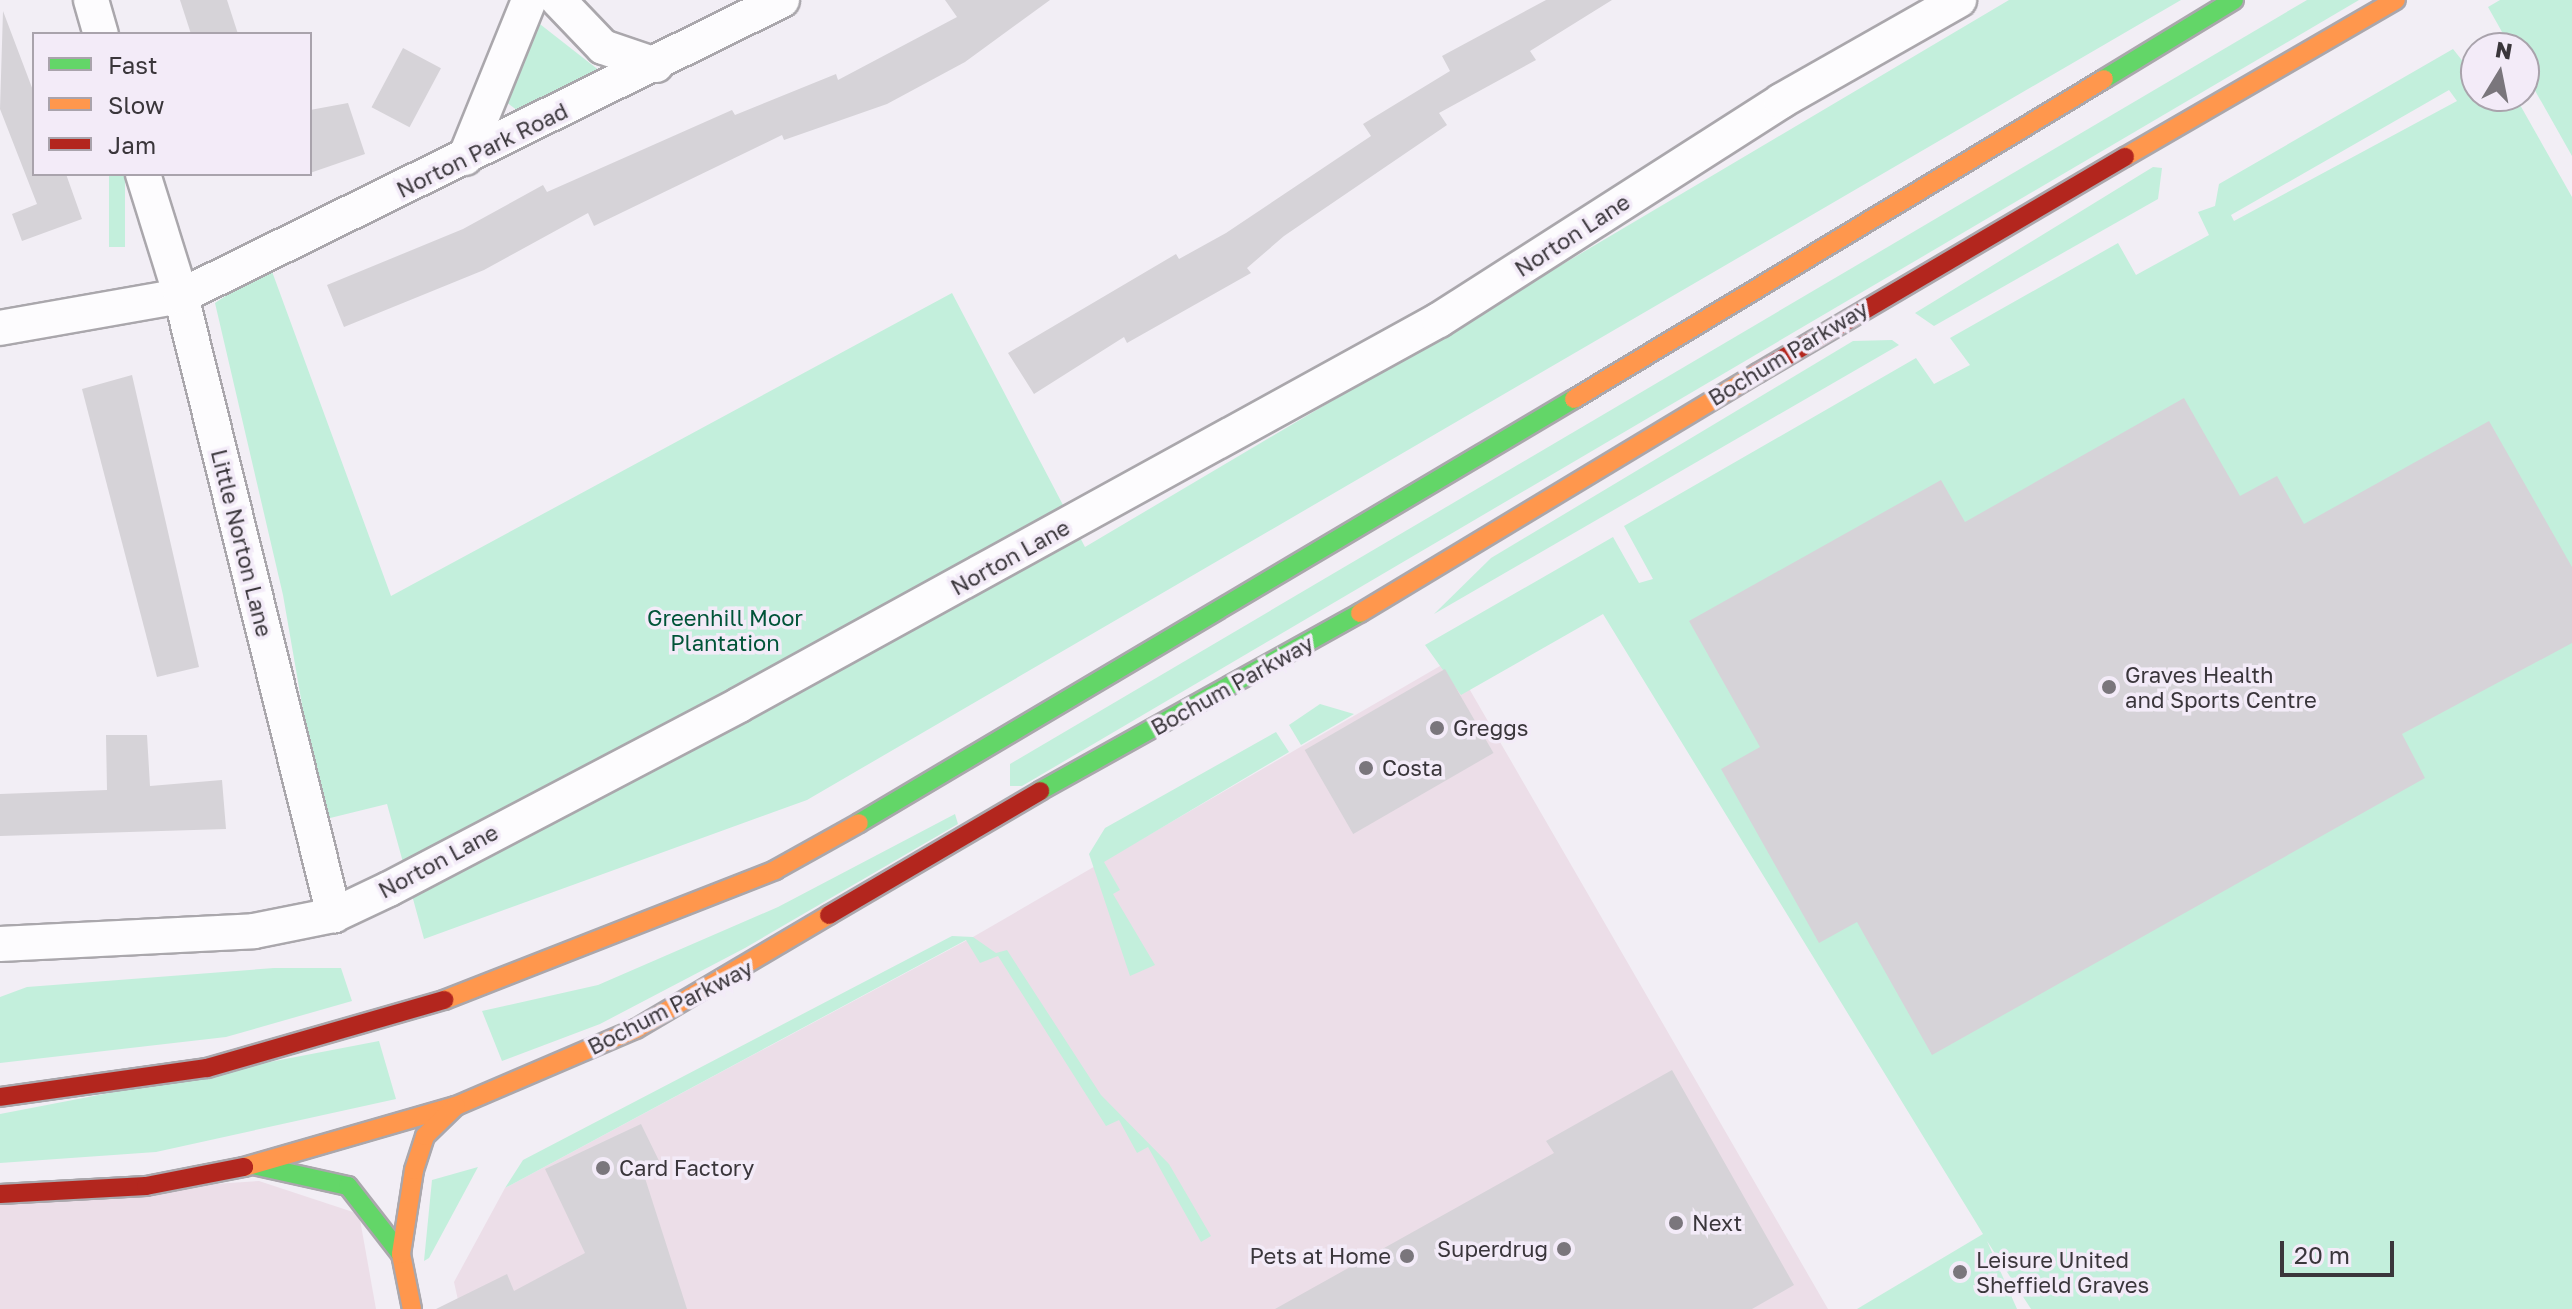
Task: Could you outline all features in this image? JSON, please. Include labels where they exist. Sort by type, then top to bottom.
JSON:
[{"type":"main road","points":[[0,1097],[207,1068],[371,1025],[541,966],[775,870],[1044,719],[2234,0]]},
{"type":"main road","name":"Bochum Parkway","points":[[0,1194],[146,1186],[253,1165],[456,1106],[636,1029],[753,966],[969,832],[1398,592],[1919,275],[2396,0]]},
{"type":"main road","points":[[412,1309],[401,1254],[425,1136],[456,1106]]},
{"type":"main road","points":[[253,1165],[348,1186],[401,1254]]},
{"type":"street","points":[[91,0],[100,32]]},
{"type":"street","points":[[465,158],[529,0]]},
{"type":"street","points":[[558,0],[603,47],[656,65]]},
{"type":"street","name":"Norton Park Road","points":[[0,328],[181,296],[656,65],[782,0]]},
{"type":"street","name":"Norton Lane","points":[[0,944],[254,931],[334,915],[739,705],[1439,320],[1781,101],[1959,0]]},
{"type":"street","name":"Little Norton Lane","points":[[144,176],[181,296],[334,915]]},
{"type":"shaded area","points":[[1452,659],[1828,1309],[460,1309],[454,1282],[505,1188],[973,937]]},
{"type":"shaded area","points":[[259,1181],[359,1214],[376,1309],[0,1309],[0,1198]]},
{"type":"green space","name":"Greenhill Moor Plantation","points":[[2009,0],[2181,0],[807,800],[424,939],[387,804],[322,820],[283,595],[215,303],[270,266],[391,596],[952,293],[1085,547]]},
{"type":"green space","points":[[2307,0],[2359,0],[1022,786],[1010,786],[1010,764]]},
{"type":"green space","points":[[2500,0],[2572,0],[2572,156],[2540,99],[2540,32],[2502,32],[2488,7]]},
{"type":"green space","points":[[536,21],[605,75],[525,116],[506,102]]},
{"type":"green space","name":"Graves Health and Sports Centre","points":[[2453,49],[2460,58],[2460,112],[2524,112],[2572,197],[2572,1309],[2031,1309],[1987,1241],[2017,1309],[1857,1309],[1983,1234],[1603,614],[1461,695],[1425,645],[1613,537],[1639,583],[1653,579],[1624,526],[1916,358],[1934,384],[1970,365],[1950,338],[2118,243],[2136,275],[2209,235],[2198,212],[2215,206],[2219,184]],"holes":[[[2449,90],[2457,101],[2234,221],[2231,215]]]},
{"type":"green space","points":[[2153,167],[2162,168],[2158,199],[1934,326],[1915,313]]},
{"type":"green space","points":[[109,176],[125,176],[125,247],[109,247]]},
{"type":"green space","points":[[1892,340],[1899,345],[1434,614],[1491,558],[1853,341]]},
{"type":"green space","points":[[1320,704],[1354,714],[1301,745],[1289,725]]},
{"type":"green space","points":[[1276,732],[1289,752],[1104,862],[1120,890],[1113,894],[1155,965],[1130,976],[1089,854],[1105,828]]},
{"type":"green space","points":[[955,814],[958,824],[745,948],[600,1024],[502,1061],[482,1011],[598,985],[778,907]]},
{"type":"green space","points":[[952,936],[973,937],[996,953],[1007,950],[1101,1095],[1169,1164],[1211,1236],[1201,1242],[1148,1147],[1137,1153],[1119,1120],[1106,1126],[998,956],[980,963],[966,940],[505,1188],[523,1160]]},
{"type":"green space","points":[[274,968],[341,968],[352,1001],[226,1037],[0,1063],[0,997],[27,987]]},
{"type":"green space","points":[[379,1041],[396,1099],[156,1152],[0,1163],[0,1114]]},
{"type":"green space","points":[[478,1167],[429,1258],[424,1261],[432,1180]]},
{"type":"building","points":[[180,0],[227,0],[237,32],[190,32]]},
{"type":"building","points":[[945,0],[1050,0],[965,62],[887,104],[784,140],[782,135],[594,226],[588,213],[484,270],[344,327],[327,285],[463,229],[543,185],[547,192],[732,110],[735,115],[836,74],[838,80],[957,17]]},
{"type":"building","points":[[1546,0],[1612,0],[1530,51],[1536,60],[1439,113],[1447,125],[1284,236],[1247,268],[1251,273],[1127,343],[1124,337],[1034,394],[1008,353],[1176,254],[1179,259],[1226,233],[1371,136],[1363,124],[1450,71],[1442,56]]},
{"type":"building","points":[[3,11],[32,88],[32,176],[67,176],[82,219],[22,241],[12,214],[37,204],[0,109]]},
{"type":"building","points":[[403,48],[441,68],[410,127],[372,107]]},
{"type":"building","points":[[348,103],[365,154],[312,172],[312,110]]},
{"type":"building","points":[[132,375],[199,667],[157,677],[82,389]]},
{"type":"building","points":[[2184,398],[2240,496],[2277,476],[2304,524],[2489,421],[2572,567],[2572,643],[2402,734],[2425,778],[1932,1055],[1857,922],[1819,943],[1721,769],[1760,747],[1689,621],[1941,480],[1965,522]]},
{"type":"building","points":[[1445,669],[1494,753],[1353,834],[1305,750]]},
{"type":"building","points":[[106,735],[147,735],[150,786],[222,780],[226,829],[0,836],[0,794],[107,790]]},
{"type":"building","points":[[1672,1070],[1794,1285],[1752,1309],[1275,1309],[1554,1153],[1546,1141]]},
{"type":"building","points":[[641,1124],[662,1167],[644,1175],[687,1309],[436,1309],[507,1274],[514,1291],[585,1253],[545,1169]]},
{"type":"traffic: fast","points":[[2104,79],[2234,0]]},
{"type":"traffic: fast","points":[[859,823],[1574,399]]},
{"type":"traffic: fast","points":[[1040,791],[1360,613]]},
{"type":"traffic: fast","points":[[253,1165],[348,1186],[401,1254]]},
{"type":"traffic: slow","points":[[2125,157],[2396,0]]},
{"type":"traffic: slow","points":[[1574,399],[2104,79]]},
{"type":"traffic: slow","points":[[1360,613],[1758,373]]},
{"type":"traffic: slow","points":[[444,1000],[775,870],[859,823]]},
{"type":"traffic: slow","points":[[244,1167],[456,1106],[636,1029],[829,915]]},
{"type":"traffic: slow","points":[[412,1309],[401,1254],[414,1170],[425,1136],[456,1106]]},
{"type":"traffic: jam","points":[[1758,373],[2125,157]]},
{"type":"traffic: jam","points":[[829,915],[1040,791]]},
{"type":"traffic: jam","points":[[0,1097],[207,1068],[444,1000]]},
{"type":"traffic: jam","points":[[0,1194],[146,1186],[244,1167]]},
{"type":"place","name":"Graves Health and Sports Centre","points":[[2109,687]]},
{"type":"place","name":"Greggs","points":[[1437,728]]},
{"type":"place","name":"Costa","points":[[1366,768]]},
{"type":"place","name":"Card Factory","points":[[603,1168]]},
{"type":"place","name":"Next","points":[[1676,1223]]},
{"type":"place","name":"Superdrug","points":[[1564,1249]]},
{"type":"place","name":"Pets at Home","points":[[1407,1256]]},
{"type":"place","name":"Leisure United Sheffield Graves","points":[[1960,1272]]}]
